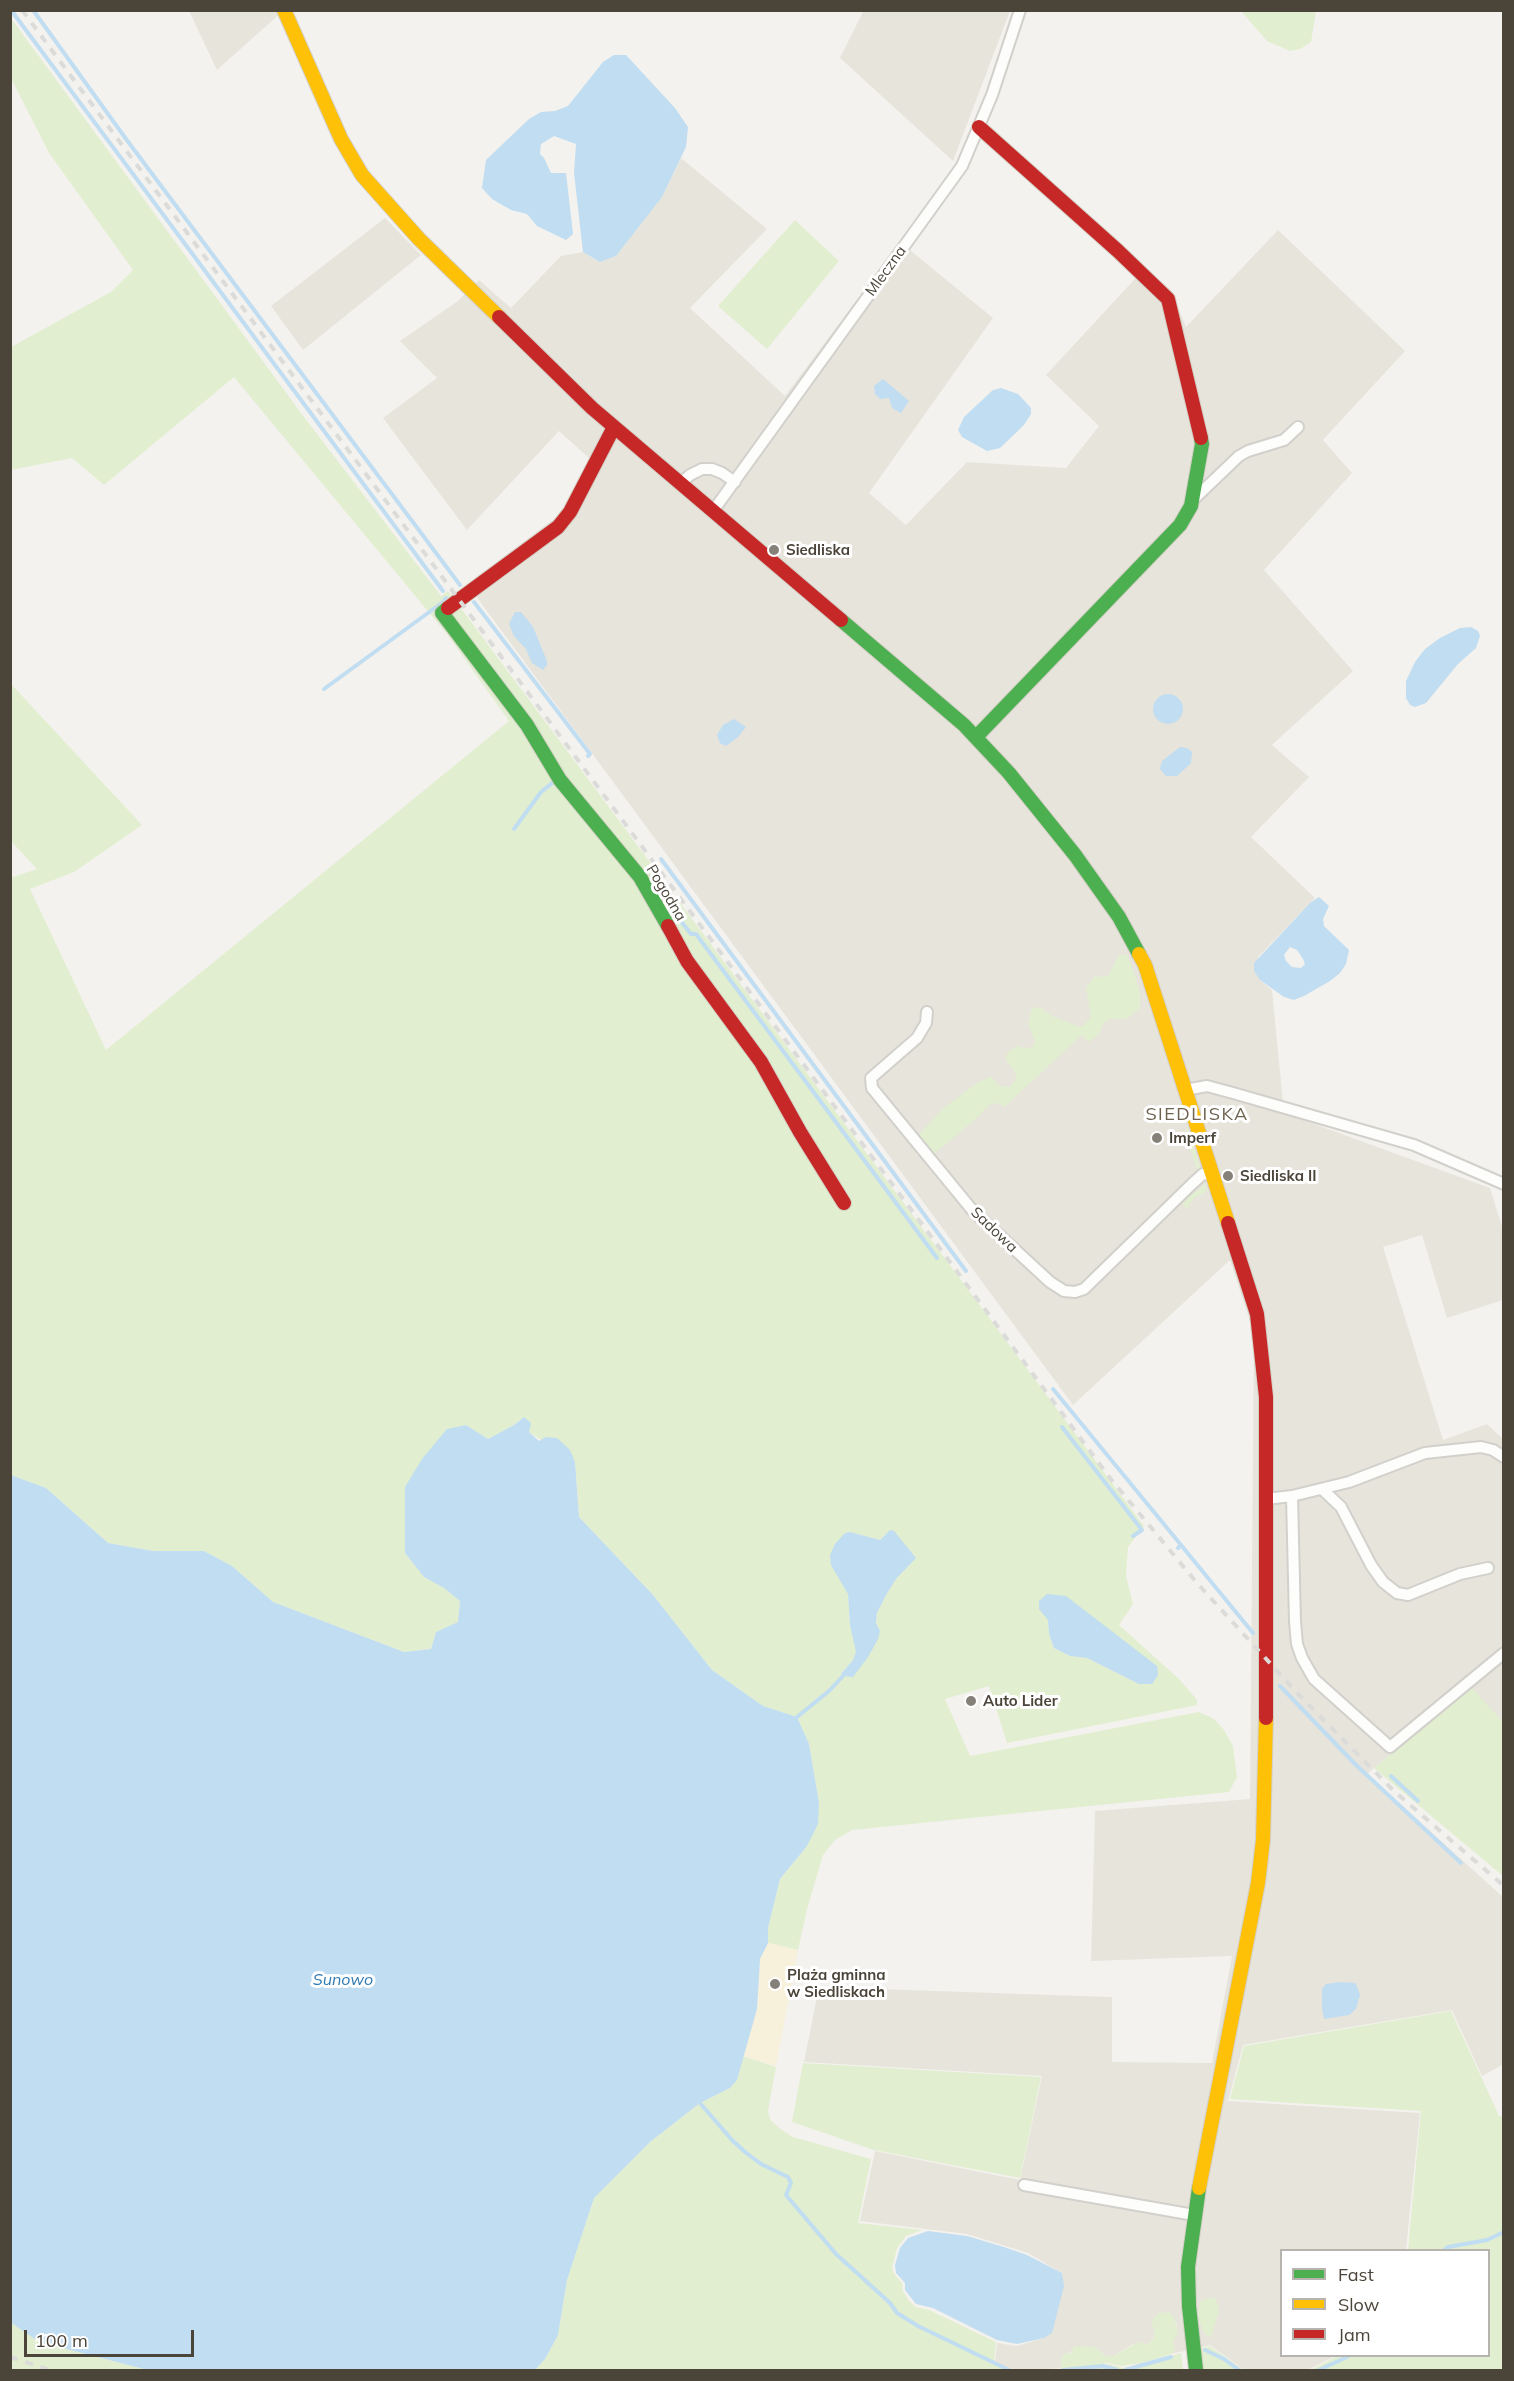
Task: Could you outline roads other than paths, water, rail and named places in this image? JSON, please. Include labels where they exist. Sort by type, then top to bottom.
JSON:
[{"type":"main road","points":[[284,10],[341,139],[362,175],[419,239],[554,373],[976,737],[1009,773],[1074,855],[1133,941],[1153,987],[1260,1329],[1265,1382],[1267,1697],[1263,1840],[1258,1883],[1194,2216],[1188,2267],[1189,2306],[1196,2370]]},
{"type":"main road","points":[[976,737],[1180,525],[1188,514],[1192,502],[1202,444],[1168,299],[1118,251],[979,127]]},
{"type":"main road","name":"Pogodna","points":[[614,427],[570,512],[558,527],[442,613],[527,725],[560,780],[640,878],[687,961],[761,1062],[800,1132],[844,1203]]},
{"type":"street","name":"Mleczna","points":[[713,511],[963,166],[1020,10]]},
{"type":"street","points":[[1192,502],[1239,456],[1284,440],[1298,427]]},
{"type":"street","points":[[680,484],[690,475],[702,469],[712,469],[735,482]]},
{"type":"street","name":"Sadowa","points":[[927,1012],[926,1023],[918,1038],[871,1078],[872,1088],[973,1211],[1050,1282],[1064,1291],[1075,1292],[1084,1288],[1203,1174],[1212,1175]]},
{"type":"street","points":[[1185,1090],[1207,1086],[1414,1145],[1503,1184]]},
{"type":"street","points":[[1266,1499],[1292,1496],[1349,1482],[1425,1453],[1481,1447],[1493,1450],[1503,1457]]},
{"type":"street","points":[[1322,1489],[1341,1507],[1371,1565],[1383,1582],[1397,1593],[1408,1595],[1460,1574],[1488,1568]]},
{"type":"street","points":[[1292,1496],[1295,1622],[1297,1644],[1302,1658],[1314,1679],[1389,1747],[1503,1653]]},
{"type":"street","points":[[1024,2185],[1194,2216]]},
{"type":"water","points":[[614,55],[626,55],[675,108],[688,127],[686,147],[662,197],[616,256],[600,262],[583,252],[574,173],[576,144],[554,136],[541,144],[540,154],[551,173],[566,173],[573,234],[566,240],[537,226],[527,214],[511,210],[492,199],[482,188],[486,160],[529,119],[541,112],[555,111],[568,106],[603,62]]},
{"type":"water","points":[[883,379],[909,401],[901,413],[892,408],[889,398],[880,399],[875,394],[874,386]]},
{"type":"water","points":[[1001,388],[1018,394],[1031,408],[1031,414],[1024,425],[1000,448],[987,451],[962,437],[958,430],[964,417],[993,390]]},
{"type":"water","points":[[515,612],[521,612],[533,627],[547,661],[543,670],[532,663],[526,649],[514,636],[509,624]]},
{"type":"water","points":[[1471,627],[1478,631],[1480,636],[1476,648],[1458,664],[1426,703],[1415,707],[1410,705],[1406,698],[1406,681],[1415,662],[1425,649],[1460,628]]},
{"type":"water","points":[[1168,694],[1174,695],[1182,703],[1182,715],[1174,723],[1168,724],[1162,723],[1154,715],[1153,709],[1154,703],[1162,695]]},
{"type":"water","points":[[734,719],[746,727],[726,746],[720,743],[717,735],[723,725]]},
{"type":"water","points":[[1180,747],[1192,752],[1191,763],[1177,776],[1166,776],[1160,769],[1162,761]]},
{"type":"water","points":[[1319,897],[1329,906],[1323,919],[1324,926],[1349,950],[1346,964],[1340,973],[1330,981],[1294,1000],[1284,997],[1260,980],[1254,971],[1254,963],[1310,903]],"holes":[[[1290,947],[1297,950],[1305,964],[1301,968],[1292,967],[1284,955]]]},
{"type":"water","name":"Sunowo","points":[[524,1417],[531,1423],[529,1432],[539,1441],[546,1437],[557,1438],[570,1450],[575,1462],[579,1517],[653,1595],[712,1670],[763,1706],[797,1717],[809,1744],[819,1803],[818,1824],[807,1846],[780,1879],[768,1928],[768,1943],[760,1959],[757,2009],[737,2080],[730,2088],[700,2103],[650,2142],[594,2198],[567,2280],[558,2335],[545,2359],[535,2370],[148,2370],[39,2342],[10,2322],[11,1475],[46,1488],[108,1543],[153,1551],[204,1551],[232,1566],[273,1602],[404,1652],[431,1649],[436,1632],[458,1622],[460,1601],[444,1588],[424,1577],[405,1553],[405,1487],[422,1459],[447,1429],[466,1425],[488,1439]]},
{"type":"water","points":[[890,1530],[894,1531],[916,1558],[896,1579],[877,1613],[876,1623],[880,1631],[868,1657],[853,1677],[843,1676],[841,1674],[853,1660],[856,1652],[850,1625],[848,1594],[831,1565],[830,1555],[835,1544],[845,1533],[850,1532],[880,1540]]},
{"type":"water","points":[[1047,1594],[1066,1596],[1157,1666],[1158,1675],[1152,1684],[1139,1684],[1087,1658],[1070,1656],[1054,1648],[1049,1634],[1048,1620],[1039,1609],[1039,1601]]},
{"type":"water","points":[[1355,1983],[1357,1986],[1360,1995],[1356,2009],[1349,2015],[1324,2019],[1322,1989],[1326,1984]]},
{"type":"water","points":[[928,2231],[967,2236],[1004,2247],[1027,2255],[1062,2273],[1064,2286],[1052,2333],[1044,2338],[1017,2344],[997,2340],[933,2308],[916,2304],[905,2290],[905,2283],[896,2273],[895,2265],[900,2248],[908,2238]]},
{"type":"waterway","points":[[11,10],[443,591]]},
{"type":"waterway","points":[[33,10],[126,139],[460,585]]},
{"type":"waterway","points":[[324,689],[446,598]]},
{"type":"waterway","points":[[474,602],[590,754],[588,756]]},
{"type":"waterway","points":[[514,829],[541,792],[556,780]]},
{"type":"waterway","points":[[661,859],[966,1271]]},
{"type":"waterway","points":[[651,883],[691,934],[696,934],[937,1258]]},
{"type":"waterway","points":[[1053,1389],[1181,1545]]},
{"type":"waterway","points":[[1062,1427],[1142,1530],[1133,1536]]},
{"type":"waterway","points":[[1178,1548],[1181,1545],[1253,1633]]},
{"type":"waterway","points":[[797,1717],[829,1691],[843,1676]]},
{"type":"waterway","points":[[1280,1686],[1355,1764],[1461,1863]]},
{"type":"waterway","points":[[1391,1776],[1418,1801]]},
{"type":"waterway","points":[[700,2103],[745,2152],[761,2164],[788,2177],[791,2183],[786,2195],[836,2254],[890,2303],[897,2313],[918,2326],[1009,2370]]},
{"type":"waterway","points":[[1445,2249],[1487,2240],[1504,2232]]},
{"type":"waterway","points":[[1205,2350],[1224,2359],[1239,2370]]},
{"type":"waterway","points":[[1125,2370],[1171,2357]]},
{"type":"waterway","points":[[1319,2370],[1347,2357]]},
{"type":"waterway","points":[[1063,2370],[1103,2366],[1117,2370]]},
{"type":"railway","points":[[22,10],[1110,1478],[1197,1583],[1299,1695],[1394,1791],[1504,1886]]},
{"type":"railway","points":[[10,2357],[50,2370]]},
{"type":"place","name":"Siedliska","points":[[774,550]]},
{"type":"place","name":"Imperf","points":[[1157,1138]]},
{"type":"place","name":"Siedliska II","points":[[1228,1176]]},
{"type":"place","name":"Auto Lider","points":[[971,1701]]},
{"type":"place","name":"Plaża gminna w Siedliskach","points":[[775,1984]]},
{"type":"district","name":"SIEDLISKA","points":[[1197,1115]]}]
